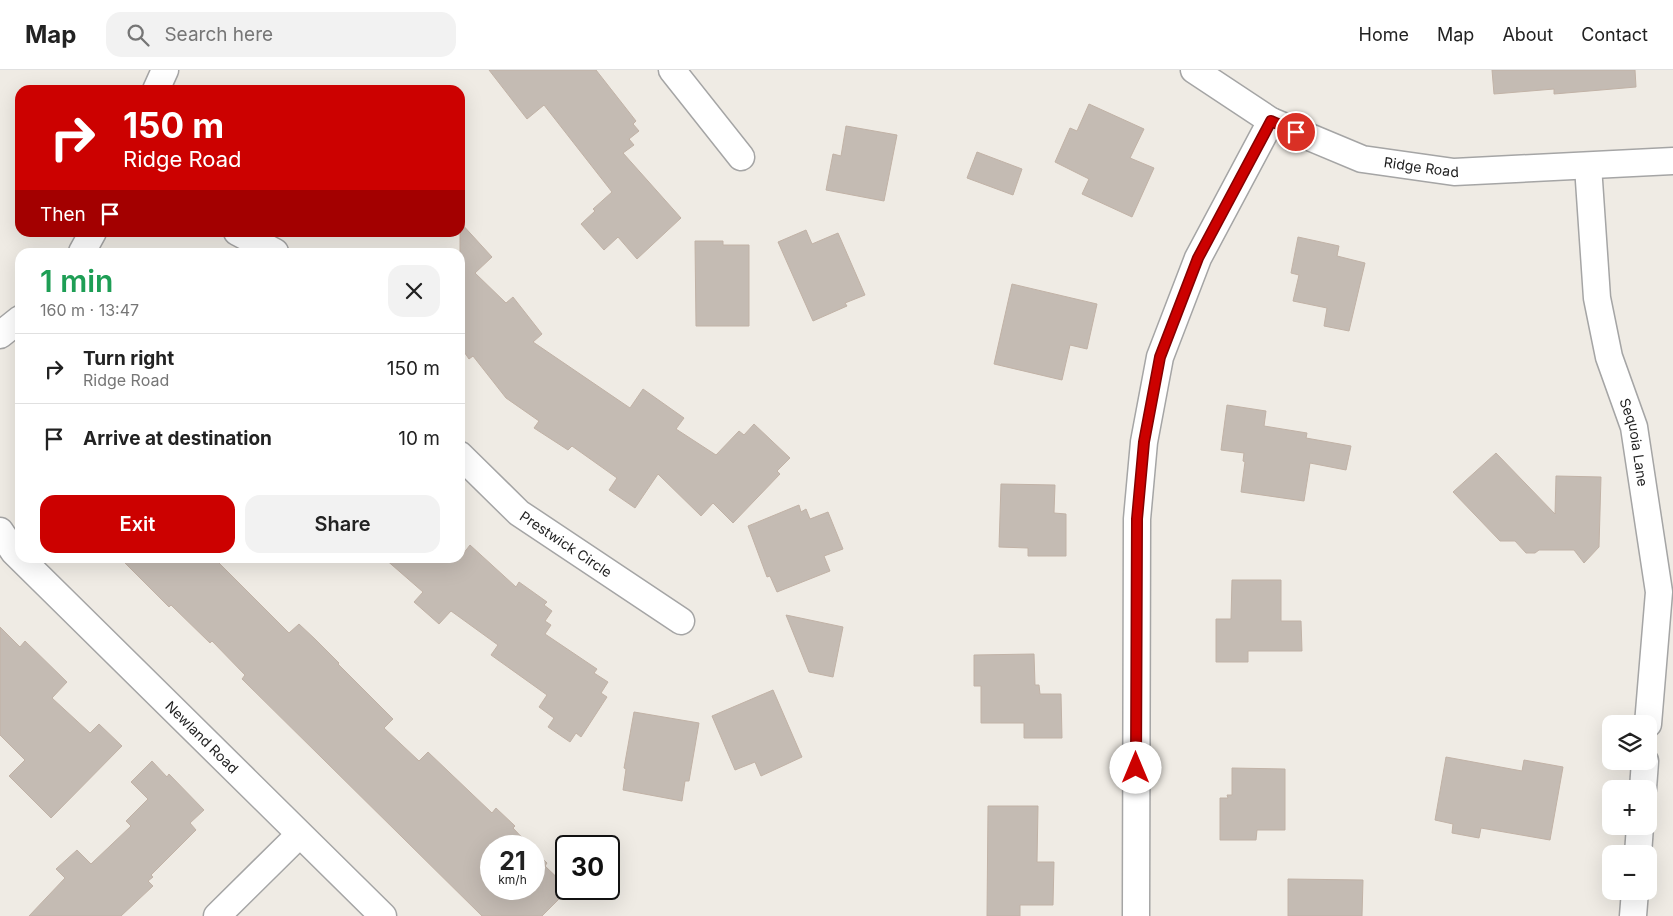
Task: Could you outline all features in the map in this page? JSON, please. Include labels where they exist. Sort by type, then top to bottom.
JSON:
[{"type":"street","points":[[158,85],[165,70]]},
{"type":"street","points":[[672,70],[741,157]]},
{"type":"street","name":"Ridge Road","points":[[1194,70],[1271,121],[1362,158],[1445,170],[1588,166],[1673,161]]},
{"type":"street","points":[[1136,916],[1137,519],[1144,442],[1160,357],[1198,258],[1271,121]]},
{"type":"street","name":"Sequoia Lane","points":[[1588,166],[1597,298],[1609,357],[1634,426],[1659,592],[1649,715]]},
{"type":"street","points":[[84,248],[90,237]]},
{"type":"street","points":[[246,237],[267,248]]},
{"type":"street","points":[[0,335],[15,324]]},
{"type":"street","name":"Prestwick Circle","points":[[465,460],[519,513],[681,621]]},
{"type":"street","name":"Newland Road","points":[[0,532],[15,553]]},
{"type":"street","name":"Newland Road","points":[[25,563],[383,916]]},
{"type":"street","points":[[218,916],[299,835]]},
{"type":"street","points":[[1633,916],[1634,900]]},
{"type":"building","points":[[489,70],[596,70],[636,121],[633,124],[639,131],[629,139],[634,145],[623,153],[681,218],[637,259],[618,237],[604,250],[581,224],[595,211],[593,209],[612,192],[544,105],[527,119]]},
{"type":"building","points":[[1492,70],[1635,70],[1636,87],[1554,94],[1554,89],[1494,94]]},
{"type":"building","points":[[1089,104],[1144,129],[1130,158],[1154,168],[1132,217],[1082,194],[1089,179],[1055,162],[1070,128],[1077,131]]},
{"type":"building","points":[[846,126],[897,135],[884,201],[826,190],[833,154],[841,156]]},
{"type":"building","points":[[977,152],[1022,169],[1013,195],[967,178]]},
{"type":"building","points":[[465,227],[492,257],[475,273],[506,303],[513,297],[542,334],[533,342],[630,408],[643,389],[684,418],[676,429],[716,455],[739,431],[744,435],[754,424],[790,458],[777,471],[780,474],[733,523],[713,503],[701,516],[658,474],[635,508],[609,490],[617,478],[572,446],[568,450],[534,428],[539,421],[506,398],[473,356],[469,359],[465,353],[465,248],[460,248],[460,237],[465,237]]},
{"type":"building","points":[[806,230],[812,244],[838,233],[865,295],[845,303],[847,306],[813,321],[778,242]]},
{"type":"building","points":[[1298,237],[1339,246],[1337,256],[1365,263],[1349,331],[1324,326],[1327,308],[1293,301],[1299,275],[1291,273]]},
{"type":"building","points":[[695,241],[723,241],[723,245],[749,245],[749,326],[696,326]]},
{"type":"building","points":[[1012,284],[1097,304],[1087,349],[1070,345],[1062,380],[994,364]]},
{"type":"building","points":[[1227,405],[1266,411],[1264,426],[1307,433],[1306,438],[1351,446],[1346,470],[1310,463],[1304,501],[1241,492],[1245,462],[1243,461],[1244,453],[1221,450]]},
{"type":"building","points":[[1496,453],[1555,514],[1556,476],[1601,477],[1599,547],[1584,563],[1574,550],[1539,550],[1535,553],[1526,553],[1515,541],[1500,541],[1453,492]]},
{"type":"building","points":[[1001,484],[1055,485],[1054,513],[1066,514],[1066,556],[1028,556],[1028,548],[999,547]]},
{"type":"building","points":[[799,505],[801,512],[806,509],[810,519],[828,512],[843,549],[824,556],[830,571],[777,592],[770,576],[767,577],[748,526]]},
{"type":"building","points":[[470,545],[516,587],[519,582],[547,602],[544,605],[552,611],[545,621],[551,625],[545,634],[597,669],[594,673],[608,682],[601,693],[607,697],[581,737],[576,733],[570,742],[548,727],[554,718],[539,707],[547,695],[491,655],[498,645],[451,611],[439,624],[414,602],[423,592],[390,563],[465,563],[465,552]]},
{"type":"building","points":[[125,563],[219,563],[289,633],[299,624],[315,639],[393,719],[384,728],[419,761],[428,752],[492,813],[496,808],[515,826],[513,828],[520,835],[480,835],[480,900],[545,900],[545,866],[555,876],[555,900],[558,900],[542,916],[482,916],[242,679],[245,675],[212,641],[210,643],[171,605],[169,607]]},
{"type":"building","points":[[1232,580],[1281,580],[1281,621],[1301,621],[1302,651],[1248,651],[1248,662],[1216,662],[1216,619],[1231,619]]},
{"type":"building","points":[[786,615],[843,627],[833,677],[809,672]]},
{"type":"building","points":[[0,627],[20,647],[25,641],[67,682],[52,698],[90,733],[99,724],[122,746],[51,818],[9,776],[25,760],[0,735]]},
{"type":"building","points":[[1034,654],[1035,685],[1039,685],[1040,694],[1061,694],[1062,738],[1024,738],[1024,723],[981,723],[981,686],[974,686],[974,655]]},
{"type":"building","points":[[773,690],[802,757],[761,776],[755,762],[735,770],[712,716]]},
{"type":"building","points":[[634,712],[699,723],[689,781],[685,781],[682,801],[623,790],[626,769],[624,768]]},
{"type":"building","points":[[1446,757],[1522,771],[1524,760],[1563,767],[1550,840],[1481,828],[1479,838],[1452,833],[1453,824],[1435,820]]},
{"type":"building","points":[[152,761],[167,777],[169,774],[204,810],[190,823],[196,830],[151,875],[153,877],[148,881],[153,886],[121,916],[29,916],[65,878],[56,869],[77,850],[91,864],[131,826],[126,821],[148,799],[131,782]]},
{"type":"building","points":[[1232,768],[1285,769],[1285,830],[1257,830],[1256,840],[1220,840],[1220,798],[1228,798],[1227,795],[1232,795]]},
{"type":"building","points":[[988,806],[1038,806],[1037,862],[1054,862],[1053,905],[1020,905],[1020,916],[987,916]]},
{"type":"building","points":[[1288,879],[1363,880],[1362,916],[1288,916]]},
{"type":"route","points":[[1136,768],[1137,519],[1144,442],[1160,357],[1198,258],[1271,121],[1296,132]]}]
